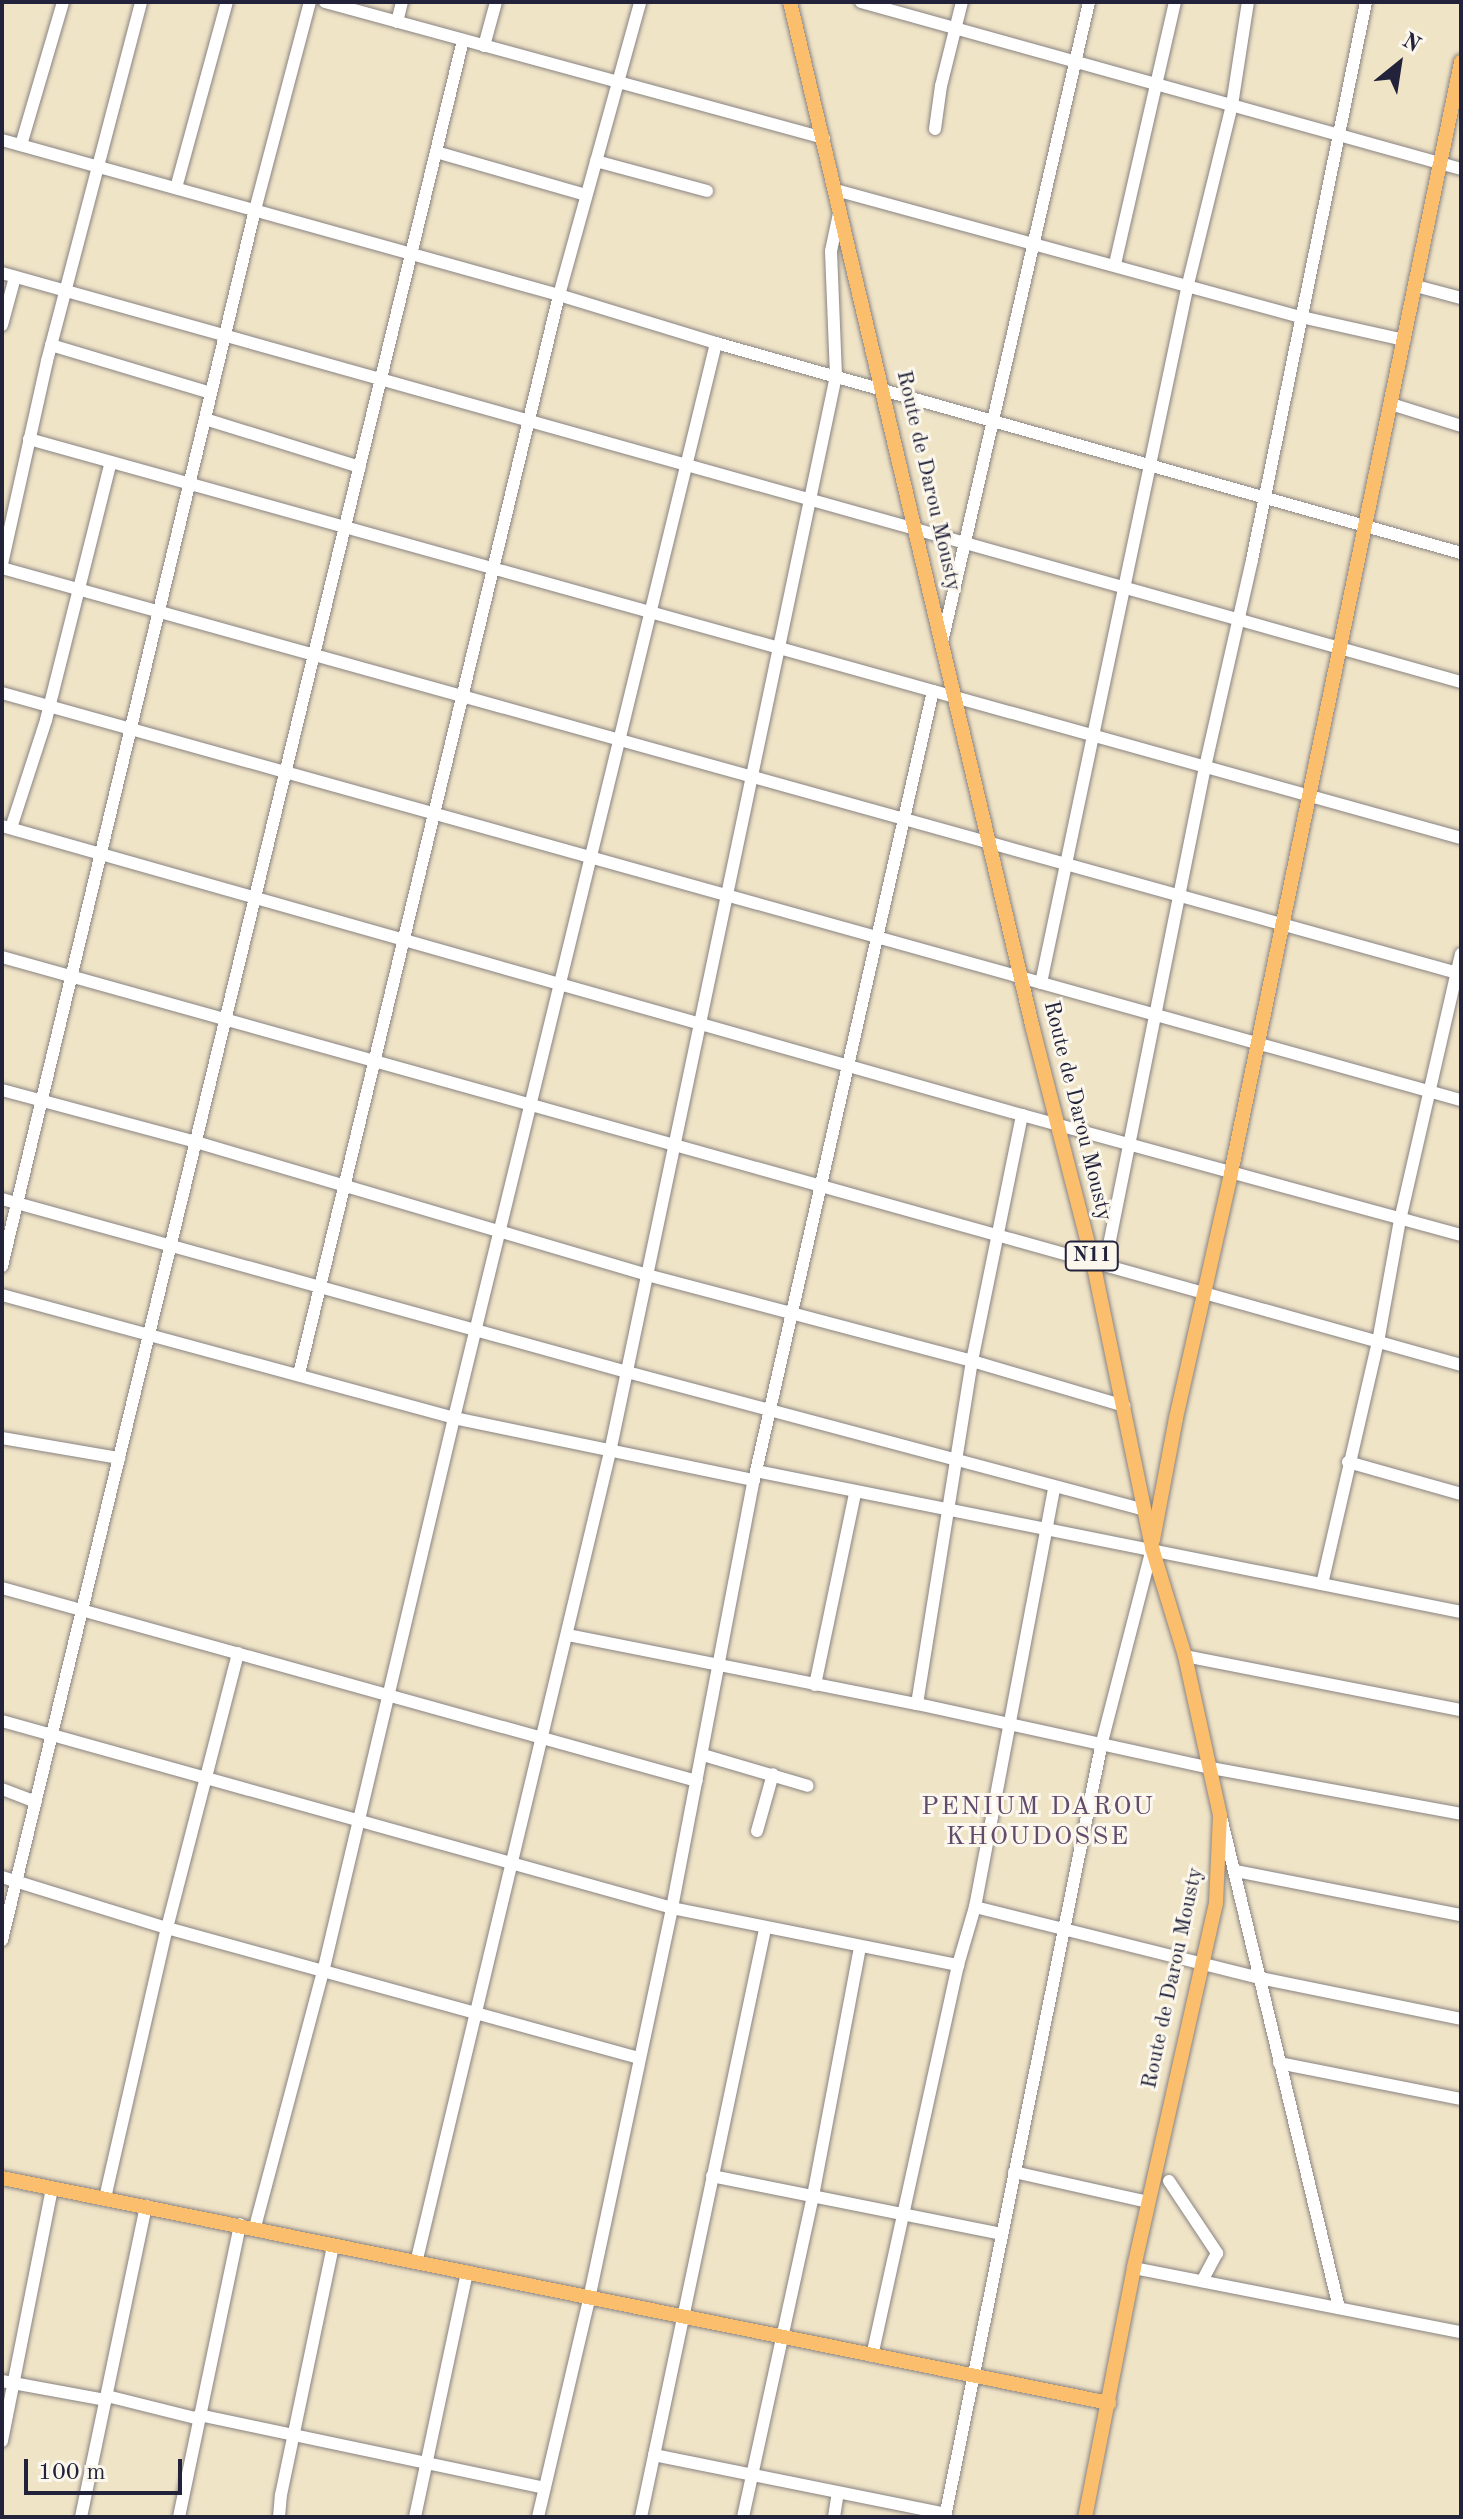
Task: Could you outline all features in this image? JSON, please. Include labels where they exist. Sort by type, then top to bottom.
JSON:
[{"type":"main road","name":"Route de Darou Mousty","points":[[790,2],[1057,1123],[1099,1264],[1152,1548],[1185,1656],[1220,1815],[1216,1903],[1148,2202],[1085,2517]]},
{"type":"main road","points":[[1152,1548],[1461,62]]},
{"type":"main road","points":[[2,2178],[247,2226],[682,2319],[1109,2403]]},
{"type":"street","points":[[21,145],[63,2]]},
{"type":"street","points":[[141,2],[51,345],[2,566],[1459,974]]},
{"type":"street","points":[[176,188],[227,2]]},
{"type":"street","points":[[2,1266],[255,210],[310,2]]},
{"type":"street","points":[[325,2],[824,138]]},
{"type":"street","points":[[397,22],[402,2]]},
{"type":"street","points":[[484,46],[496,2]]},
{"type":"street","points":[[299,1374],[491,568],[559,295],[640,2]]},
{"type":"street","points":[[861,2],[1461,169]]},
{"type":"street","points":[[935,129],[941,86],[962,2]]},
{"type":"street","points":[[943,638],[1089,2]]},
{"type":"street","points":[[1115,264],[1175,2]]},
{"type":"street","points":[[1041,983],[1188,284],[1232,105],[1248,2]]},
{"type":"street","points":[[1099,1264],[1130,1144],[1205,767],[1239,619],[1366,2]]},
{"type":"street","points":[[2,1940],[463,40]]},
{"type":"street","points":[[2,140],[559,295],[716,343],[1461,553]]},
{"type":"street","points":[[436,152],[586,195]]},
{"type":"street","points":[[596,161],[707,191]]},
{"type":"street","points":[[836,190],[1034,241],[1301,317],[1404,340]]},
{"type":"street","points":[[416,2263],[610,1452],[836,376],[831,251],[840,206]]},
{"type":"street","points":[[2,325],[8,275],[1461,682]]},
{"type":"street","points":[[1416,286],[1461,298]]},
{"type":"street","points":[[179,2517],[199,2417],[247,2226],[323,1972],[475,1330],[716,343]]},
{"type":"street","points":[[51,345],[211,393]]},
{"type":"street","points":[[1391,404],[1461,426]]},
{"type":"street","points":[[205,419],[360,467]]},
{"type":"street","points":[[29,439],[1461,838]]},
{"type":"street","points":[[111,462],[49,706],[6,827],[254,900],[560,982],[1022,1115],[1461,1235]]},
{"type":"street","points":[[538,2517],[589,2299],[672,1908],[755,1476],[933,691]]},
{"type":"street","points":[[2,693],[1461,1100]]},
{"type":"street","points":[[1322,1584],[1378,1342],[1400,1220],[1459,974],[1461,954]]},
{"type":"street","points":[[2,957],[1461,1365]]},
{"type":"street","points":[[2,1090],[196,1142],[647,1275],[972,1361],[1125,1406]]},
{"type":"street","points":[[917,1704],[949,1513],[954,1458],[995,1235],[1022,1115]]},
{"type":"street","points":[[2,1199],[627,1372],[1145,1510]]},
{"type":"street","points":[[2,1295],[454,1418],[610,1452],[855,1493],[1047,1532],[1152,1548],[1461,1612]]},
{"type":"street","points":[[2,1438],[119,1458]]},
{"type":"street","points":[[1348,1462],[1461,1494]]},
{"type":"street","points":[[872,2356],[958,1965],[975,1907],[1054,1488]]},
{"type":"street","points":[[815,1685],[855,1493]]},
{"type":"street","points":[[654,2455],[945,2516],[1102,1742],[1152,1548]]},
{"type":"street","points":[[2,1588],[697,1781]]},
{"type":"street","points":[[568,1635],[1102,1742],[1211,1768],[1461,1814]]},
{"type":"street","points":[[105,2198],[167,1928],[238,1653]]},
{"type":"street","points":[[1185,1656],[1461,1710]]},
{"type":"street","points":[[2,1721],[672,1908],[860,1948],[958,1965]]},
{"type":"street","points":[[703,1755],[808,1786]]},
{"type":"street","points":[[757,1831],[773,1774]]},
{"type":"street","points":[[2,1789],[36,1802]]},
{"type":"street","points":[[1220,1815],[1236,1871],[1339,2308]]},
{"type":"street","points":[[1236,1871],[1461,1915]]},
{"type":"street","points":[[2,1877],[167,1928],[638,2058]]},
{"type":"street","points":[[975,1907],[1260,1978],[1461,2019]]},
{"type":"street","points":[[641,2517],[765,1929]]},
{"type":"street","points":[[743,2517],[813,2196],[860,1948]]},
{"type":"street","points":[[1279,2063],[1461,2099]]},
{"type":"street","points":[[1014,2172],[1148,2202]]},
{"type":"street","points":[[712,2176],[1001,2234]]},
{"type":"street","points":[[1169,2181],[1217,2253],[1202,2281]]},
{"type":"street","points":[[2,2441],[8,2383],[52,2189]]},
{"type":"street","points":[[81,2517],[146,2206]]},
{"type":"street","points":[[279,2517],[333,2246]]},
{"type":"street","points":[[1134,2268],[1461,2332]]},
{"type":"street","points":[[415,2517],[467,2273]]},
{"type":"street","points":[[8,2383],[107,2398],[544,2488]]},
{"type":"street","points":[[834,2517],[838,2493]]},
{"type":"district","name":"PENIUM DAROU KHOUDOSSE","points":[[1038,1823]]}]
